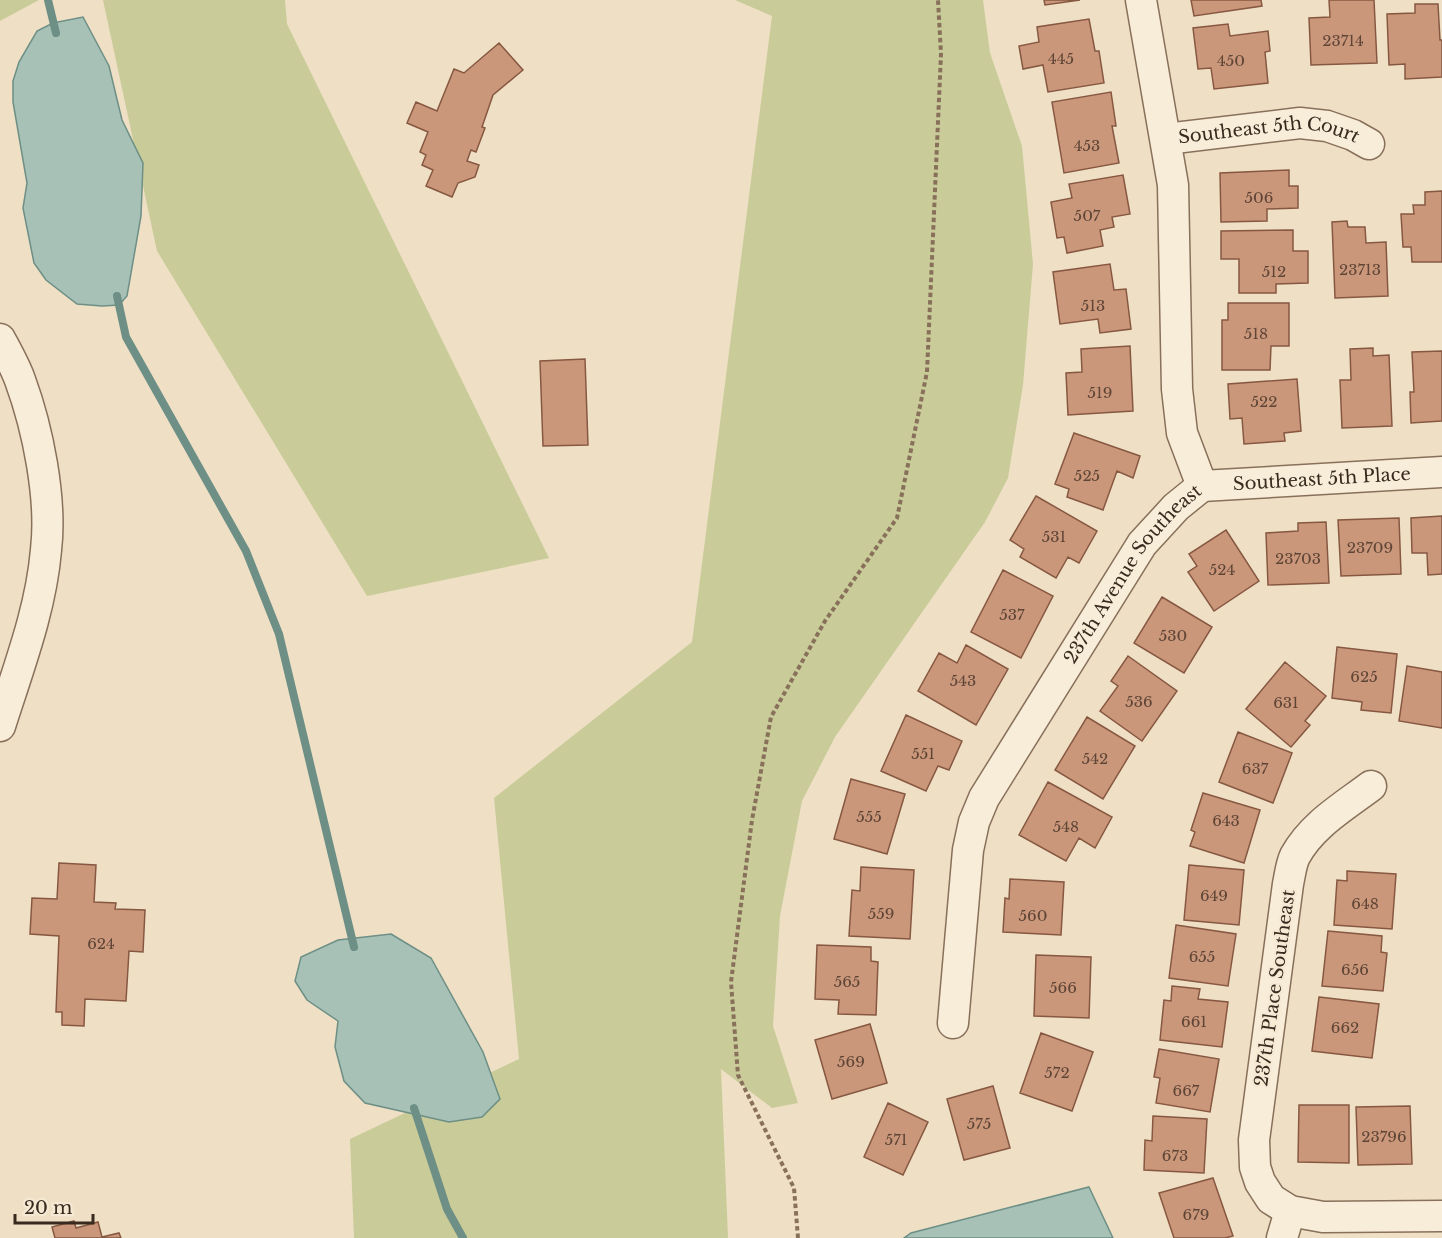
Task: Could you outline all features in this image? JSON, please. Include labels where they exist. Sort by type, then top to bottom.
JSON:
[{"type":"street","name":"237th Avenue Southeast","points":[[953,1023],[968,850],[974,822],[984,798],[1142,544],[1176,507],[1202,486],[1182,433],[1177,389],[1173,185],[1141,0]]},
{"type":"street","name":"Southeast 5th Court","points":[[1166,140],[1300,123],[1327,126],[1353,135],[1369,144]]},
{"type":"street","points":[[0,339],[20,378],[36,429],[45,492],[47,549],[36,609],[7,678],[0,726]]},
{"type":"street","name":"Southeast 5th Place","points":[[1202,486],[1442,472]]},
{"type":"street","name":"237th Place Southeast","points":[[1286,1225],[1260,1182],[1255,1167],[1254,1140],[1293,858],[1321,823],[1371,786]]},
{"type":"street","points":[[1286,1225],[1323,1217],[1442,1216]]},
{"type":"path","points":[[798,1238],[794,1188],[738,1075],[731,982],[752,820],[771,717],[825,621],[897,518],[927,372],[941,54],[938,0]]},
{"type":"green space","points":[[0,0],[39,0],[0,21]]},
{"type":"green space","points":[[103,0],[285,0],[287,24],[549,558],[367,596],[157,251]]},
{"type":"green space","points":[[735,0],[983,0],[990,53],[1022,146],[1033,264],[1023,385],[1008,478],[985,522],[835,737],[802,801],[780,916],[773,1026],[798,1103],[772,1108],[721,1069],[728,1238],[354,1238],[350,1139],[519,1059],[494,798],[692,642],[772,16]]},
{"type":"shaded area","points":[[83,17],[109,66],[122,120],[143,163],[141,216],[127,296],[119,305],[77,304],[46,280],[34,263],[23,208],[27,183],[13,102],[13,81],[19,62],[37,31],[53,23]]},
{"type":"shaded area","points":[[391,934],[431,958],[483,1052],[500,1099],[482,1117],[449,1122],[365,1103],[344,1081],[335,1047],[338,1021],[307,1000],[295,981],[301,957],[338,940]]},
{"type":"shaded area","points":[[1089,1187],[1113,1238],[904,1238],[911,1233]]},
{"type":"building","points":[[1044,0],[1080,0],[1045,5]]},
{"type":"building","points":[[1191,0],[1261,0],[1262,6],[1194,16]]},
{"type":"building","points":[[1329,0],[1374,0],[1377,63],[1311,65],[1309,18],[1330,17]]},
{"type":"building","points":[[1415,4],[1438,4],[1440,40],[1442,40],[1442,77],[1405,79],[1405,64],[1389,65],[1387,14],[1415,13]]},
{"type":"building","points":[[1089,19],[1095,51],[1099,51],[1104,83],[1048,92],[1043,65],[1023,69],[1019,46],[1039,42],[1037,27]]},
{"type":"building","points":[[1228,24],[1230,36],[1268,31],[1270,51],[1265,52],[1268,83],[1214,89],[1211,68],[1198,69],[1193,28]]},
{"type":"building","points":[[499,43],[523,70],[493,95],[476,152],[471,150],[467,161],[479,165],[475,177],[458,183],[452,197],[426,186],[433,170],[422,165],[426,155],[420,152],[428,132],[407,123],[416,102],[437,111],[454,69],[464,73]]},
{"type":"building","points":[[1111,92],[1116,126],[1112,126],[1119,163],[1064,173],[1052,102]]},
{"type":"building","points":[[1289,170],[1289,186],[1298,186],[1298,208],[1267,209],[1267,221],[1221,222],[1220,173]]},
{"type":"building","points":[[1123,175],[1130,214],[1112,217],[1114,227],[1100,230],[1103,246],[1067,253],[1064,237],[1057,238],[1051,202],[1072,198],[1069,184]]},
{"type":"building","points":[[1442,191],[1442,262],[1412,262],[1411,247],[1403,247],[1401,214],[1414,214],[1413,205],[1425,205],[1425,192]]},
{"type":"building","points":[[1347,221],[1348,227],[1365,227],[1366,243],[1386,242],[1388,296],[1335,298],[1332,222]]},
{"type":"building","points":[[1293,230],[1293,251],[1308,251],[1308,283],[1276,284],[1276,293],[1239,293],[1239,259],[1221,259],[1221,231]]},
{"type":"building","points":[[1110,264],[1114,290],[1126,289],[1131,329],[1100,333],[1098,319],[1060,324],[1053,272]]},
{"type":"building","points":[[1228,303],[1289,303],[1289,346],[1271,346],[1270,370],[1222,370],[1222,320],[1228,320]]},
{"type":"building","points":[[1130,346],[1133,411],[1068,415],[1066,373],[1082,372],[1081,349]]},
{"type":"building","points":[[1373,348],[1373,356],[1389,355],[1392,426],[1342,428],[1340,380],[1351,380],[1350,349]]},
{"type":"building","points":[[1442,351],[1442,421],[1411,423],[1410,392],[1414,392],[1412,352]]},
{"type":"building","points":[[585,359],[588,445],[543,446],[540,361]]},
{"type":"building","points":[[1297,379],[1301,431],[1284,433],[1285,441],[1244,444],[1242,418],[1230,419],[1228,384]]},
{"type":"building","points":[[1074,433],[1140,456],[1133,478],[1117,471],[1103,510],[1067,497],[1069,489],[1055,484]]},
{"type":"building","points":[[1036,496],[1097,531],[1079,563],[1068,557],[1056,578],[1020,557],[1024,549],[1010,540]]},
{"type":"building","points":[[1442,516],[1442,574],[1428,575],[1427,553],[1412,553],[1411,518]]},
{"type":"building","points":[[1399,518],[1401,574],[1341,576],[1338,520]]},
{"type":"building","points":[[1326,522],[1329,583],[1268,585],[1266,533],[1298,531],[1298,523]]},
{"type":"building","points":[[1226,530],[1259,581],[1214,611],[1188,572],[1197,566],[1189,554]]},
{"type":"building","points":[[1003,570],[1053,596],[1021,658],[971,632]]},
{"type":"building","points":[[1162,597],[1212,627],[1184,673],[1134,643]]},
{"type":"building","points":[[966,645],[1008,669],[976,725],[918,691],[939,653],[957,663]]},
{"type":"building","points":[[1337,647],[1397,654],[1391,713],[1361,710],[1362,702],[1332,698]]},
{"type":"building","points":[[1128,656],[1177,691],[1142,741],[1100,711],[1118,686],[1111,681]]},
{"type":"building","points":[[1285,662],[1326,696],[1305,721],[1310,725],[1291,747],[1246,709]]},
{"type":"building","points":[[1407,666],[1442,672],[1442,728],[1399,721]]},
{"type":"building","points":[[906,715],[962,741],[949,770],[938,766],[926,791],[881,771]]},
{"type":"building","points":[[1087,717],[1135,746],[1103,799],[1055,770]]},
{"type":"building","points":[[1238,732],[1292,753],[1273,803],[1219,782]]},
{"type":"building","points":[[851,779],[905,794],[887,854],[834,839]]},
{"type":"building","points":[[1048,782],[1112,817],[1095,848],[1079,838],[1066,861],[1019,835]]},
{"type":"building","points":[[1203,793],[1260,810],[1244,863],[1190,846],[1195,832],[1191,830]]},
{"type":"building","points":[[59,863],[96,865],[94,902],[116,903],[115,909],[145,910],[143,952],[129,951],[126,1001],[85,999],[84,1026],[62,1025],[62,1012],[56,1012],[59,936],[30,934],[32,898],[57,899]]},
{"type":"building","points":[[1189,865],[1244,870],[1239,925],[1184,920]]},
{"type":"building","points":[[861,867],[914,870],[910,939],[849,936],[852,890],[860,891]]},
{"type":"building","points":[[1347,871],[1396,874],[1392,929],[1334,925],[1337,880],[1347,881]]},
{"type":"building","points":[[1010,879],[1064,882],[1061,935],[1003,932],[1005,898],[1009,899]]},
{"type":"building","points":[[1176,925],[1236,934],[1228,986],[1169,978]]},
{"type":"building","points":[[1328,931],[1382,936],[1381,952],[1387,953],[1383,991],[1322,986]]},
{"type":"building","points":[[817,945],[871,947],[871,961],[878,962],[876,1015],[838,1014],[839,1000],[815,999]]},
{"type":"building","points":[[1036,955],[1091,957],[1089,1018],[1034,1016]]},
{"type":"building","points":[[1172,986],[1200,989],[1198,999],[1228,1002],[1222,1047],[1160,1040],[1164,1000],[1171,1001]]},
{"type":"building","points":[[1319,997],[1379,1004],[1372,1058],[1312,1051]]},
{"type":"building","points":[[870,1024],[887,1083],[832,1099],[815,1040]]},
{"type":"building","points":[[1041,1033],[1093,1052],[1072,1111],[1020,1093]]},
{"type":"building","points":[[1159,1049],[1219,1059],[1210,1112],[1156,1103],[1160,1078],[1154,1077]]},
{"type":"building","points":[[993,1086],[1010,1148],[964,1160],[947,1099]]},
{"type":"building","points":[[888,1103],[928,1122],[903,1175],[864,1157]]},
{"type":"building","points":[[1299,1105],[1349,1105],[1349,1163],[1298,1162]]},
{"type":"building","points":[[1410,1106],[1412,1164],[1358,1165],[1356,1107]]},
{"type":"building","points":[[1153,1116],[1207,1119],[1204,1173],[1144,1170],[1145,1140],[1152,1141]]},
{"type":"building","points":[[1213,1178],[1233,1236],[1174,1238],[1159,1193]]},
{"type":"building","points":[[74,1221],[76,1228],[98,1222],[102,1237],[119,1233],[121,1238],[55,1238],[52,1227]]},
{"type":"waterway","points":[[48,0],[56,33]]},
{"type":"waterway","points":[[117,296],[126,337],[246,551],[279,634],[354,947]]},
{"type":"waterway","points":[[414,1108],[447,1209],[463,1238]]}]
